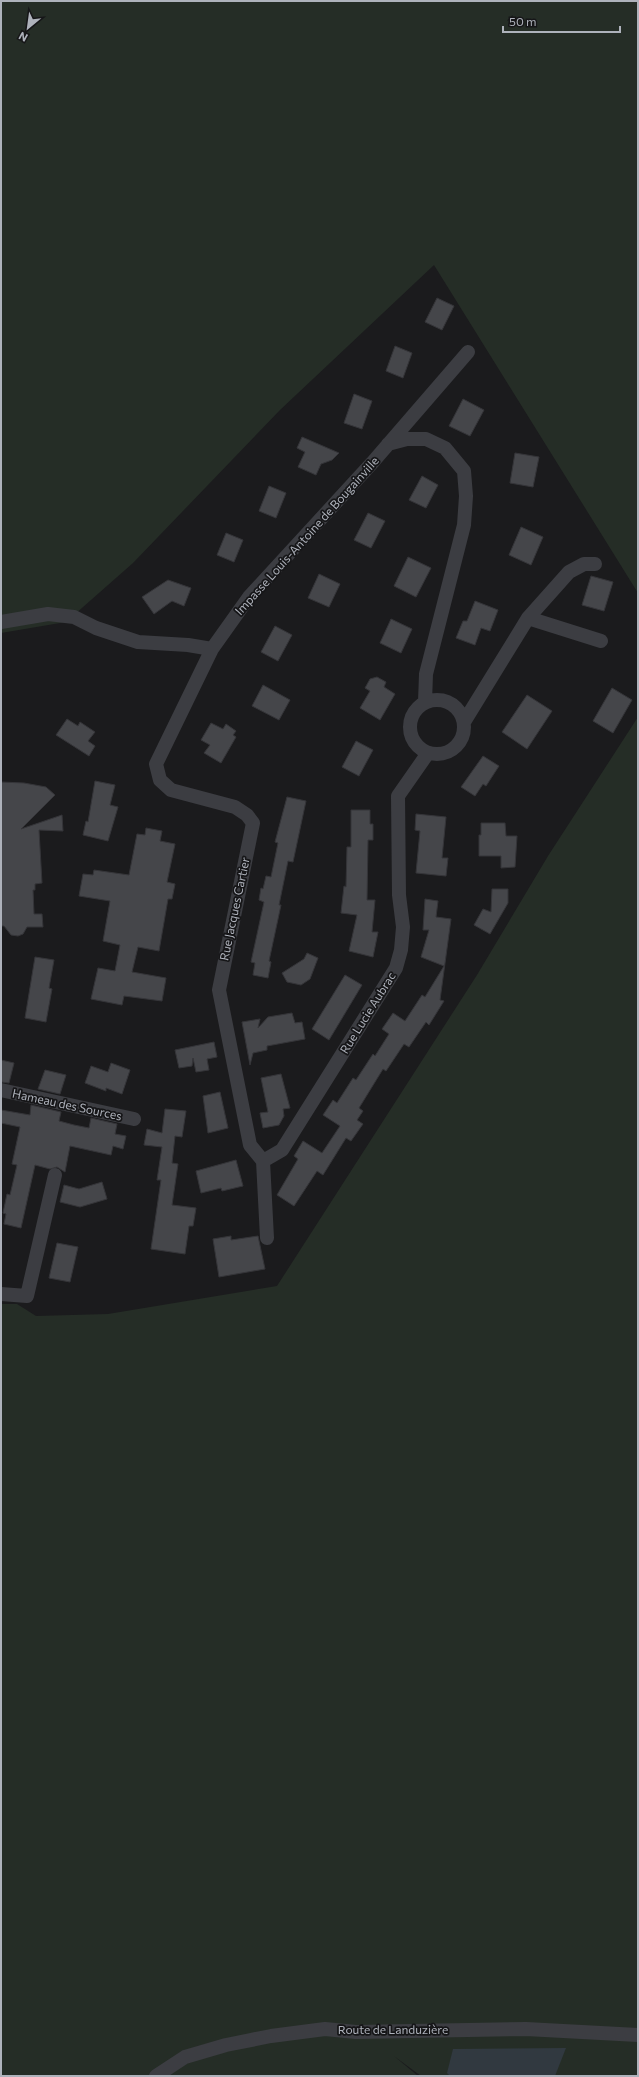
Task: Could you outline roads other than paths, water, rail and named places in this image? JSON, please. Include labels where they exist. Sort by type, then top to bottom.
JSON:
[{"type":"street","name":"Impasse Louis-Antoine de Bougainville","points":[[212,649],[249,597],[388,444],[468,352]]},
{"type":"street","points":[[388,444],[407,439],[426,439],[445,448],[464,471],[466,496],[464,525],[426,674],[425,702]]},
{"type":"street","points":[[464,722],[460,712],[447,701],[436,699],[425,702],[415,710],[410,725],[410,734],[416,744],[428,753],[441,753],[452,749],[462,738],[464,722],[528,618],[569,572],[584,564],[595,564]]},
{"type":"street","points":[[1,622],[48,614],[74,617],[96,628],[138,642],[188,645],[212,649]]},
{"type":"street","points":[[528,618],[601,641]]},
{"type":"street","name":"Rue Jacques Cartier","points":[[212,649],[156,764],[160,780],[171,790],[235,807],[247,815],[253,824],[219,990],[250,1145],[263,1161]]},
{"type":"street","name":"Rue Lucie Aubrac","points":[[263,1161],[282,1150],[396,968],[401,950],[403,927],[399,895],[398,796],[428,753]]},
{"type":"street","name":"Hameau des Sources","points":[[1,1090],[134,1119]]},
{"type":"street","points":[[263,1161],[268,1238]]},
{"type":"street","points":[[1,1294],[27,1296],[56,1176]]},
{"type":"street","name":"Route de Landuzière","points":[[156,2076],[185,2057],[226,2045],[271,2036],[325,2029],[356,2032],[526,2030],[638,2035]]}]
